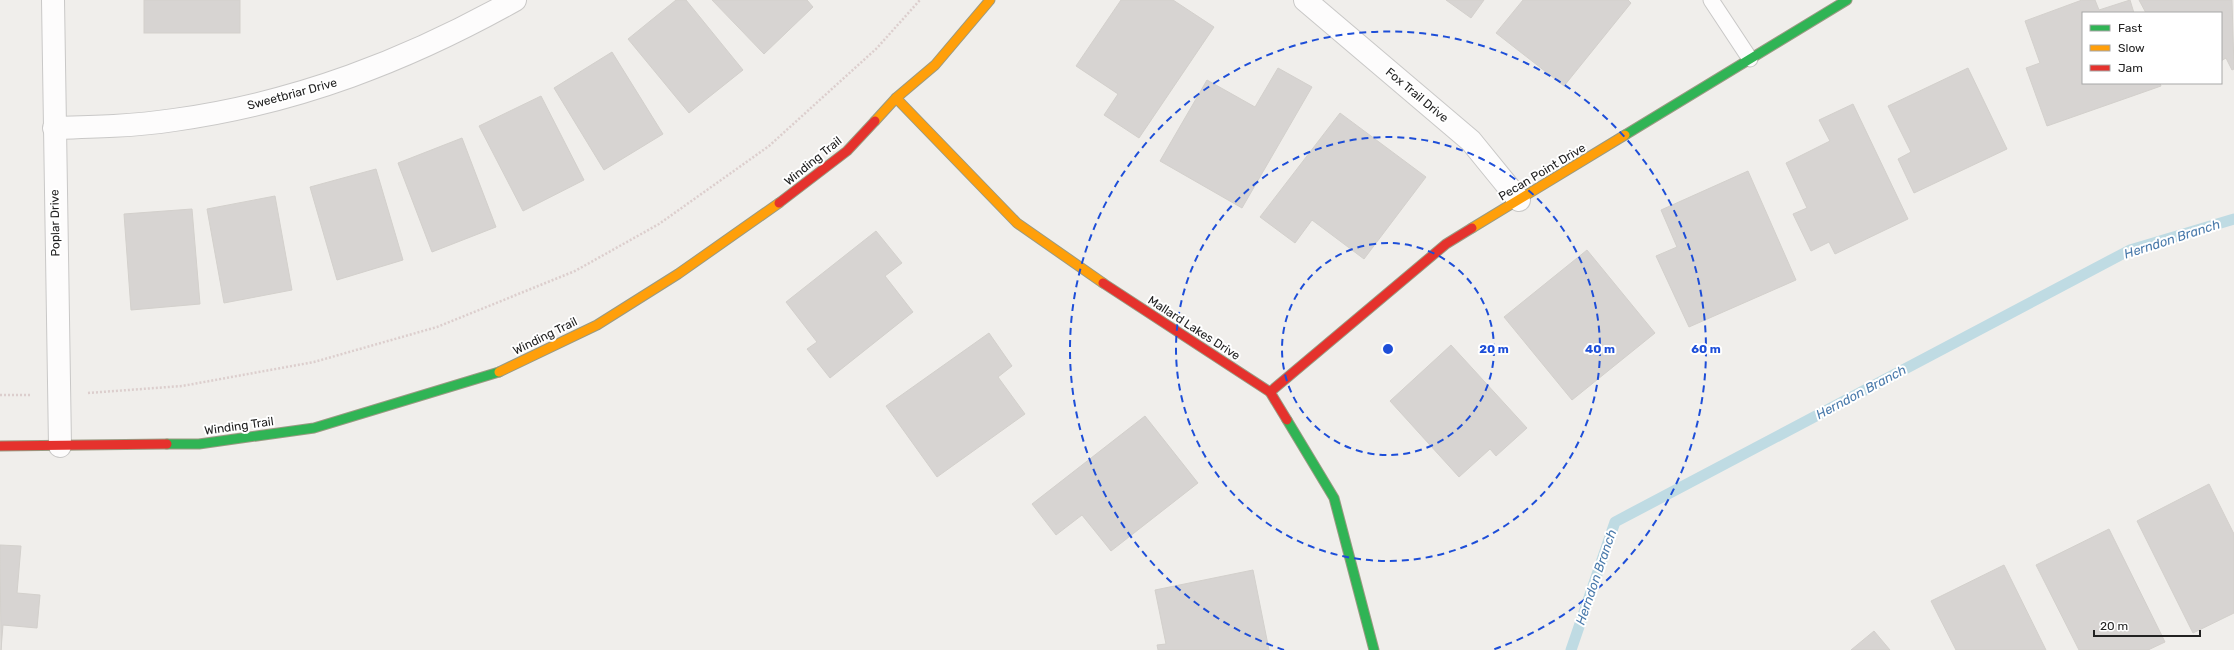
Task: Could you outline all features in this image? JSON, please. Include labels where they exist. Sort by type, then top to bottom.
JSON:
[{"type":"street","name":"Poplar Drive","points":[[53,0],[60,446]]},
{"type":"street","name":"Sweetbriar Drive","points":[[54,128],[114,126],[174,120],[234,110],[293,96],[351,77],[407,56],[462,30],[515,0]]},
{"type":"street","name":"Winding Trail","points":[[0,446],[199,444],[314,428],[499,372],[597,324],[678,274],[771,209],[847,151],[896,98],[935,65],[990,0]]},
{"type":"street","name":"Fox Trail Drive","points":[[1305,0],[1471,141],[1519,200]]},
{"type":"street","name":"Pecan Point Drive","points":[[1270,392],[1446,244],[1847,0]]},
{"type":"street","name":"Mallard Lakes Drive","points":[[896,98],[1017,223],[1123,297],[1270,392],[1334,498],[1374,650]]},
{"type":"lane","points":[[1711,0],[1750,59]]},
{"type":"path","points":[[0,394],[59,394],[182,386],[314,362],[437,327],[575,271],[658,224],[769,146],[877,48],[920,0]]},
{"type":"building","points":[[144,0],[240,0],[240,33],[144,33]]},
{"type":"building","points":[[676,0],[686,0],[743,70],[689,113],[628,39]]},
{"type":"building","points":[[712,0],[807,0],[813,7],[764,54]]},
{"type":"building","points":[[1121,0],[1173,0],[1214,27],[1139,138],[1104,115],[1118,94],[1076,66]]},
{"type":"building","points":[[1446,0],[1484,0],[1471,18]]},
{"type":"building","points":[[1523,0],[1628,0],[1631,3],[1564,86],[1496,33]]},
{"type":"building","points":[[2082,0],[2095,0],[2099,10],[2130,0],[2134,12],[2082,12],[2082,84],[2160,84],[2161,86],[2047,126],[2026,68],[2040,63],[2025,21]]},
{"type":"building","points":[[2139,0],[2232,0],[2234,69],[2232,70],[2226,58],[2222,60],[2222,12],[2145,12]]},
{"type":"building","points":[[612,52],[663,134],[604,170],[554,88]]},
{"type":"building","points":[[1278,68],[1312,87],[1242,208],[1160,161],[1207,80],[1255,107]]},
{"type":"building","points":[[1968,68],[2007,149],[1914,193],[1898,159],[1911,152],[1888,106]]},
{"type":"building","points":[[541,96],[584,180],[523,211],[479,126]]},
{"type":"building","points":[[1853,104],[1908,219],[1835,254],[1829,242],[1811,251],[1793,214],[1807,208],[1786,163],[1830,141],[1819,120]]},
{"type":"building","points":[[1340,113],[1426,177],[1364,259],[1312,220],[1295,243],[1260,217]]},
{"type":"building","points":[[462,138],[496,227],[432,252],[398,163]]},
{"type":"building","points":[[376,169],[403,260],[337,280],[310,187]]},
{"type":"building","points":[[1748,171],[1796,280],[1689,327],[1656,256],[1677,247],[1661,210]]},
{"type":"building","points":[[275,196],[292,290],[224,303],[207,209]]},
{"type":"building","points":[[192,209],[200,304],[131,310],[124,214]]},
{"type":"building","points":[[876,231],[902,263],[885,276],[913,312],[830,378],[807,349],[817,342],[786,302]]},
{"type":"building","points":[[1587,250],[1655,333],[1572,400],[1504,317]]},
{"type":"building","points":[[989,333],[1012,366],[998,377],[1025,414],[937,477],[886,406]]},
{"type":"building","points":[[1451,345],[1527,428],[1496,456],[1490,449],[1459,477],[1390,401]]},
{"type":"building","points":[[1145,416],[1198,483],[1111,551],[1082,515],[1056,535],[1032,504]]},
{"type":"building","points":[[2209,484],[2234,534],[2234,613],[2193,633],[2137,521]]},
{"type":"building","points":[[2109,529],[2165,642],[2148,650],[2079,650],[2036,565]]},
{"type":"building","points":[[0,545],[21,546],[17,593],[40,595],[37,628],[3,625],[1,650]]},
{"type":"building","points":[[2004,565],[2046,650],[1956,650],[1931,601]]},
{"type":"building","points":[[1253,570],[1269,650],[1158,650],[1157,645],[1166,644],[1155,590]]},
{"type":"building","points":[[1874,631],[1890,650],[1851,650]]},
{"type":"waterway","name":"Herndon Branch","points":[[1571,650],[1615,522],[2130,250],[2234,219]]},
{"type":"traffic: fast","points":[[1625,135],[1847,0]]},
{"type":"traffic: fast","points":[[167,444],[199,444],[314,428],[499,372]]},
{"type":"traffic: fast","points":[[1287,420],[1334,498],[1374,650]]},
{"type":"traffic: slow","points":[[875,121],[896,98],[935,65],[990,0]]},
{"type":"traffic: slow","points":[[896,98],[1017,223],[1103,283]]},
{"type":"traffic: slow","points":[[1472,228],[1625,135]]},
{"type":"traffic: slow","points":[[499,372],[597,325],[678,274],[779,203]]},
{"type":"traffic: jam","points":[[779,203],[847,151],[875,121]]},
{"type":"traffic: jam","points":[[1270,392],[1446,244],[1472,228]]},
{"type":"traffic: jam","points":[[1103,283],[1270,392],[1287,420]]},
{"type":"traffic: jam","points":[[0,446],[167,444]]}]
